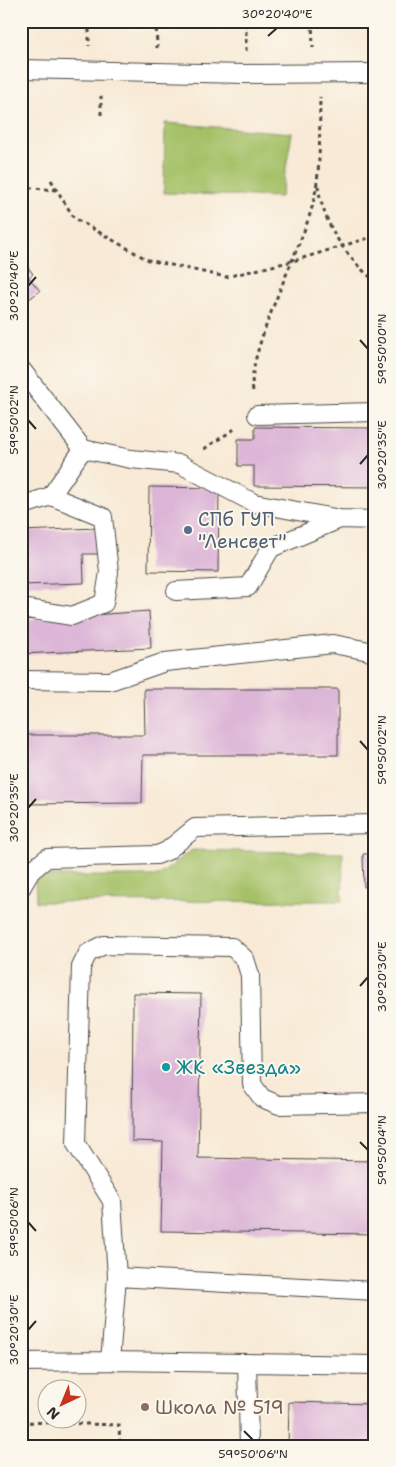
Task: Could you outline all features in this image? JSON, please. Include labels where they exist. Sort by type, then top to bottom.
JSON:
[{"type":"lane","points":[[21,68],[321,74],[375,73]]},
{"type":"lane","points":[[21,369],[83,449],[131,459],[180,464],[254,502],[340,519],[375,520]]},
{"type":"lane","points":[[258,415],[375,412]]},
{"type":"lane","points":[[21,506],[51,496],[83,449]]},
{"type":"lane","points":[[21,608],[72,616],[104,603],[109,572],[103,517],[51,496]]},
{"type":"lane","points":[[176,591],[248,587],[271,548],[340,519]]},
{"type":"lane","points":[[21,680],[110,681],[165,662],[333,644],[369,651],[375,655]]},
{"type":"lane","points":[[21,888],[31,871],[47,858],[157,855],[167,851],[195,828],[375,824]]},
{"type":"lane","points":[[110,1360],[117,1277],[112,1201],[76,1144],[81,967],[88,952],[104,945],[232,947],[245,959],[250,976],[252,1084],[262,1098],[279,1105],[375,1104]]},
{"type":"lane","points":[[117,1277],[375,1291]]},
{"type":"lane","points":[[21,1362],[110,1360],[375,1365]]},
{"type":"lane","points":[[247,1363],[250,1446]]},
{"type":"path","points":[[321,74],[318,183],[321,208],[356,266],[375,281]]},
{"type":"path","points":[[51,180],[74,218],[148,260],[226,277],[293,261],[375,236]]},
{"type":"path","points":[[180,464],[258,415],[251,385],[255,357],[293,261],[310,214],[318,183]]},
{"type":"path","points":[[21,187],[56,190]]},
{"type":"path","points":[[21,1422],[119,1425],[120,1446]]},
{"type":"green space","points":[[165,123],[292,133],[281,197],[164,193]]},
{"type":"green space","points":[[192,850],[343,853],[342,901],[36,902],[35,876],[158,876]]},
{"type":"building","points":[[21,258],[33,274],[21,283]]},
{"type":"building","points":[[29,278],[40,291],[21,305],[21,284]]},
{"type":"building","points":[[255,427],[375,428],[375,487],[254,486],[254,466],[238,466],[238,439],[255,439]]},
{"type":"building","points":[[149,487],[219,488],[218,572],[148,571]]},
{"type":"building","points":[[97,528],[98,554],[83,554],[84,583],[21,585],[21,531]]},
{"type":"building","points":[[149,611],[151,648],[21,654],[21,620]]},
{"type":"building","points":[[144,689],[338,689],[338,755],[143,755],[142,803],[21,804],[21,735],[145,735]]},
{"type":"building","points":[[363,854],[375,854],[375,887],[364,887]]},
{"type":"building","name":"ЖК «Звезда»","points":[[133,993],[201,994],[198,1158],[375,1161],[375,1234],[161,1231],[163,1142],[132,1141]]},
{"type":"building","points":[[289,1402],[375,1404],[375,1446],[288,1446]]},
{"type":"place","name":"СПб ГУП \"Ленсвет\"","points":[[188,530]]},
{"type":"place","name":"ЖК «Звезда»","points":[[166,1067]]},
{"type":"place","name":"Школа № 519","points":[[145,1407]]}]
